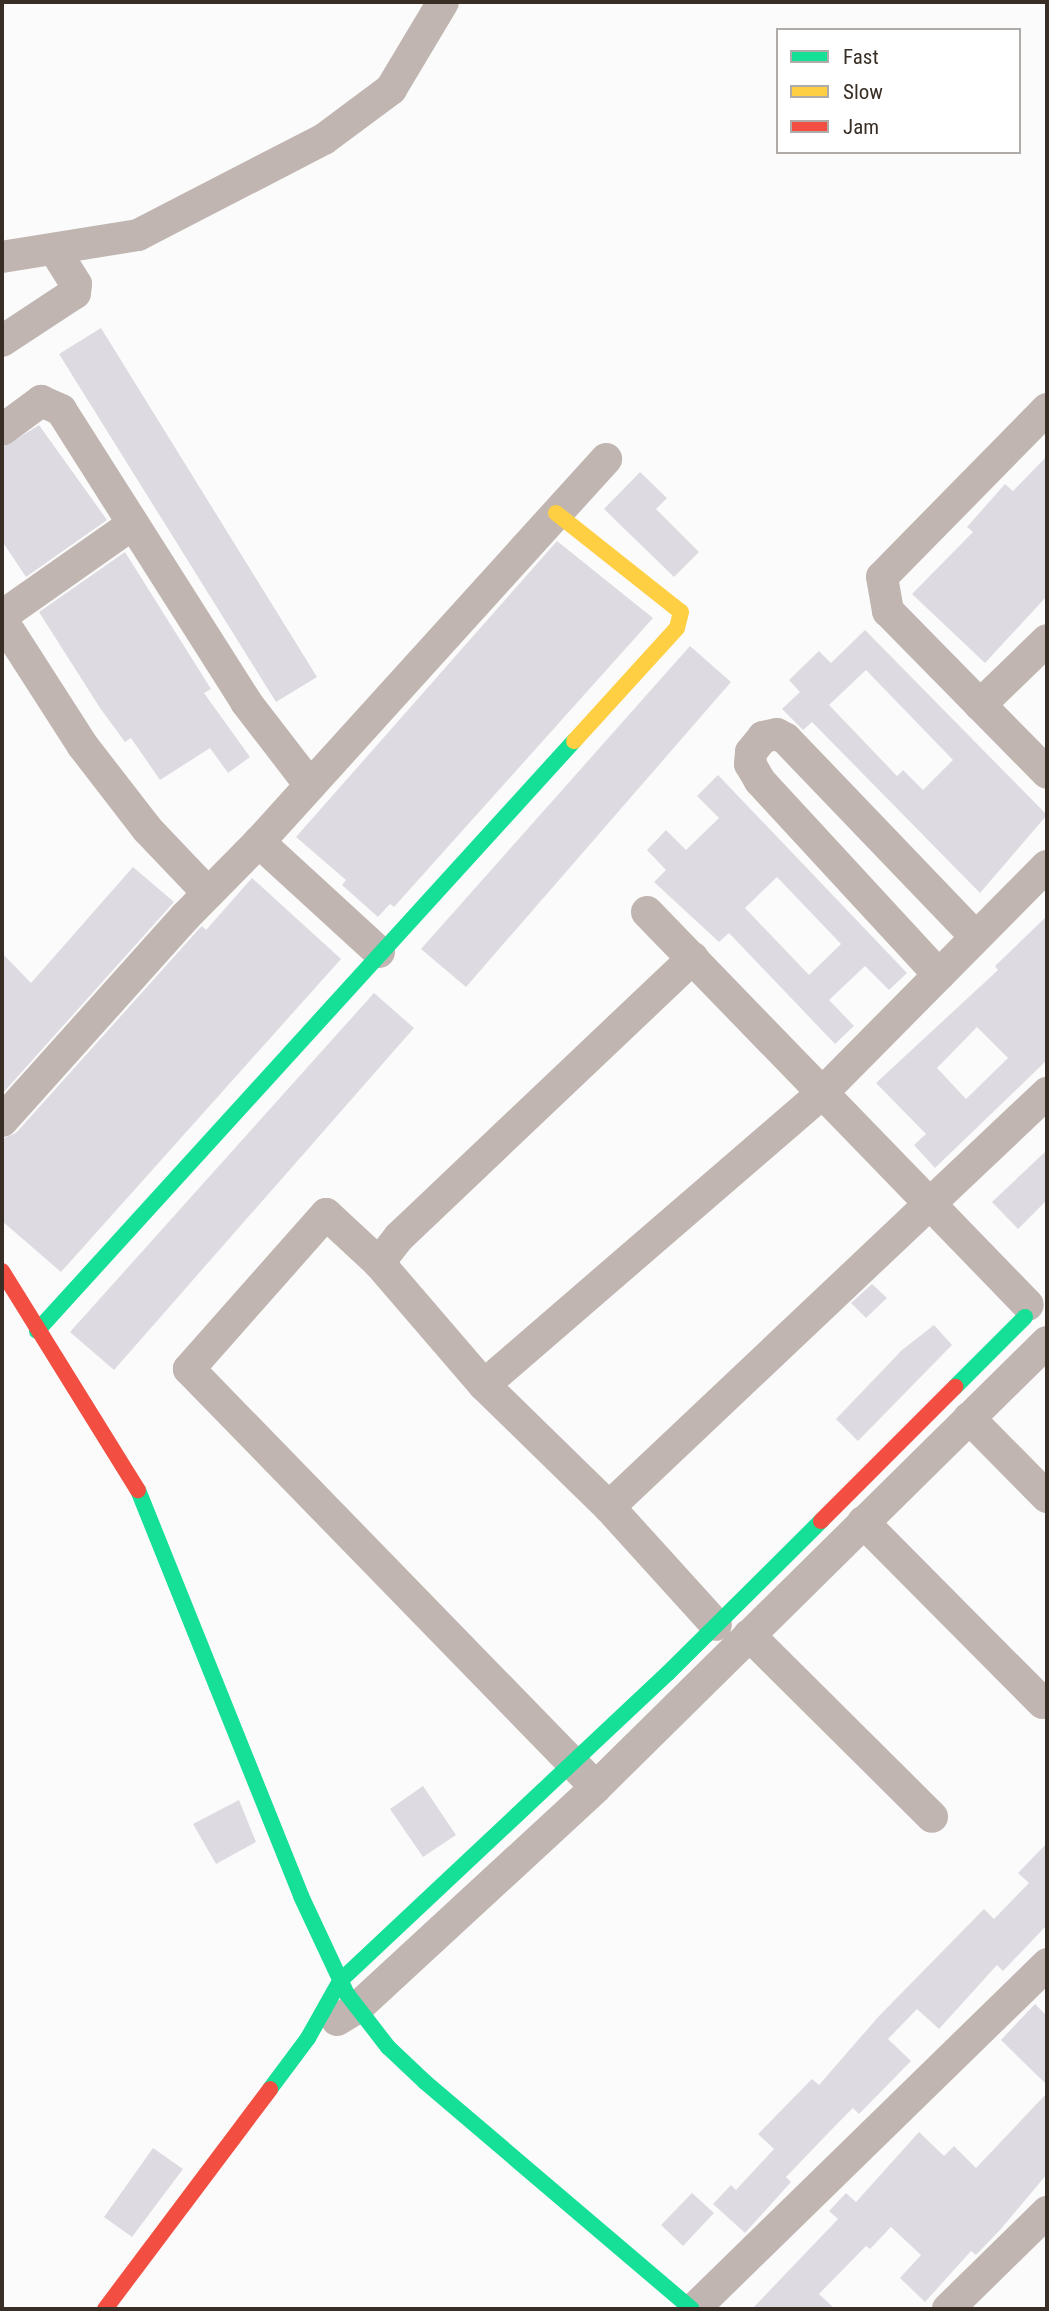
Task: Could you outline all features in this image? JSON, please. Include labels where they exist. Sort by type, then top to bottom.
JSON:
[{"type":"street","points":[[2,257],[138,235],[324,139],[391,89],[443,2]]},
{"type":"street","points":[[2,341],[75,293],[76,284],[54,249]]},
{"type":"street","points":[[2,430],[41,401],[54,403],[246,702],[310,785]]},
{"type":"street","points":[[1047,409],[882,577],[888,611],[1047,773]]},
{"type":"street","points":[[2,1121],[606,459]]},
{"type":"street","points":[[37,1331],[682,619],[681,612],[556,513]]},
{"type":"street","points":[[133,524],[2,618],[14,660],[148,830],[208,893]]},
{"type":"street","points":[[980,705],[1047,640]]},
{"type":"street","points":[[939,975],[802,826],[750,764],[751,752],[763,737],[777,734],[786,739],[976,937]]},
{"type":"street","points":[[802,826],[836,791]]},
{"type":"street","points":[[259,842],[379,952]]},
{"type":"street","points":[[484,1385],[823,1092],[1047,866]]},
{"type":"street","points":[[884,915],[922,880]]},
{"type":"street","points":[[106,2309],[308,2038],[340,1981],[423,1926],[595,1787],[1047,1342],[1032,1334],[1033,1305],[647,912]]},
{"type":"street","points":[[379,1263],[399,1237],[693,958]]},
{"type":"street","points":[[609,1507],[1047,1093]]},
{"type":"street","points":[[595,1787],[189,1369],[326,1214],[379,1263],[484,1385],[609,1507],[716,1625]]},
{"type":"street","points":[[2,1271],[37,1331],[106,1430],[134,1480],[301,1896],[340,1981],[357,2008],[388,2047],[425,2082],[693,2309],[1047,1964]]},
{"type":"street","points":[[308,2038],[357,2008],[423,1926],[574,1763],[716,1625],[1033,1305]]},
{"type":"street","points":[[969,1418],[1047,1497]]},
{"type":"street","points":[[883,1456],[904,1482]]},
{"type":"street","points":[[863,1522],[1043,1703]]},
{"type":"street","points":[[750,1635],[932,1817]]},
{"type":"street","points":[[948,2309],[1047,2212]]},
{"type":"building","points":[[101,328],[317,677],[276,702],[59,354]]},
{"type":"building","points":[[39,425],[107,520],[26,577],[2,541],[2,448]]},
{"type":"building","points":[[1047,456],[1047,596],[985,663],[912,594],[973,532],[967,527],[1005,484],[1013,491]]},
{"type":"building","points":[[640,472],[667,498],[656,509],[699,552],[674,577],[604,509]]},
{"type":"building","points":[[557,541],[653,618],[394,907],[390,904],[378,917],[342,885],[346,880],[296,837]]},
{"type":"building","points":[[125,552],[211,689],[204,693],[250,757],[228,773],[210,748],[160,780],[131,738],[125,742],[100,708],[39,612]]},
{"type":"building","points":[[865,630],[1047,815],[980,893],[812,722],[803,730],[782,709],[800,692],[789,680],[819,651],[831,663]],"holes":[[[866,670],[953,760],[923,790],[903,770],[897,776],[829,705]]]},
{"type":"building","points":[[690,646],[731,682],[466,987],[421,949]]},
{"type":"building","points":[[718,775],[907,973],[889,990],[865,966],[829,1000],[854,1026],[835,1044],[729,933],[719,942],[654,882],[666,870],[647,850],[666,830],[686,850],[719,818],[697,796]],"holes":[[[777,877],[841,944],[809,975],[745,908]]]},
{"type":"building","points":[[133,867],[174,902],[2,1094],[2,953],[31,983]]},
{"type":"building","points":[[252,878],[341,959],[61,1272],[2,1221],[2,1139],[16,1133],[198,930],[202,926],[206,930]]},
{"type":"building","points":[[1047,916],[1047,1060],[935,1168],[914,1145],[926,1134],[876,1083],[998,970],[995,966]],"holes":[[[977,1027],[1008,1058],[966,1099],[937,1068]]]},
{"type":"building","points":[[374,993],[414,1028],[114,1370],[70,1332]]},
{"type":"building","points":[[1047,1150],[1047,1200],[1018,1229],[992,1202]]},
{"type":"building","points":[[872,1284],[887,1298],[866,1318],[851,1303]]},
{"type":"building","points":[[934,1325],[952,1345],[858,1441],[836,1419],[902,1350]]},
{"type":"building","points":[[423,1786],[456,1835],[423,1857],[390,1809]]},
{"type":"building","points":[[239,1800],[256,1842],[216,1864],[193,1824]]},
{"type":"building","points":[[1047,1843],[1047,1925],[1003,1971],[997,1965],[939,2029],[917,2009],[888,2039],[911,2061],[859,2114],[853,2108],[837,2124],[786,2177],[791,2182],[745,2233],[713,2204],[731,2185],[736,2190],[774,2149],[758,2134],[812,2079],[819,2085],[879,2016],[984,1909],[994,1919],[1029,1883],[1018,1873]]},
{"type":"building","points":[[1035,2004],[1047,2016],[1047,2085],[1001,2040]]},
{"type":"building","points":[[1047,2093],[1047,2174],[1000,2230],[976,2255],[971,2251],[925,2302],[900,2278],[921,2255],[891,2227],[870,2249],[866,2246],[819,2294],[835,2309],[752,2309],[838,2219],[829,2211],[846,2193],[856,2202],[919,2132],[944,2156],[954,2146],[976,2168]]},
{"type":"building","points":[[153,2148],[183,2169],[132,2237],[104,2217]]},
{"type":"building","points":[[692,2193],[714,2213],[683,2246],[661,2225]]},
{"type":"traffic: fast","points":[[37,1331],[574,741]]},
{"type":"traffic: fast","points":[[955,1387],[1025,1317]]},
{"type":"traffic: fast","points":[[138,1490],[301,1896],[347,1994],[388,2047],[425,2082],[692,2309]]},
{"type":"traffic: fast","points":[[270,2089],[308,2038],[340,1981],[668,1673],[821,1521]]},
{"type":"traffic: slow","points":[[556,513],[681,612],[677,628],[574,741]]},
{"type":"traffic: jam","points":[[2,1271],[138,1490]]},
{"type":"traffic: jam","points":[[821,1521],[955,1387]]},
{"type":"traffic: jam","points":[[105,2309],[270,2089]]}]
